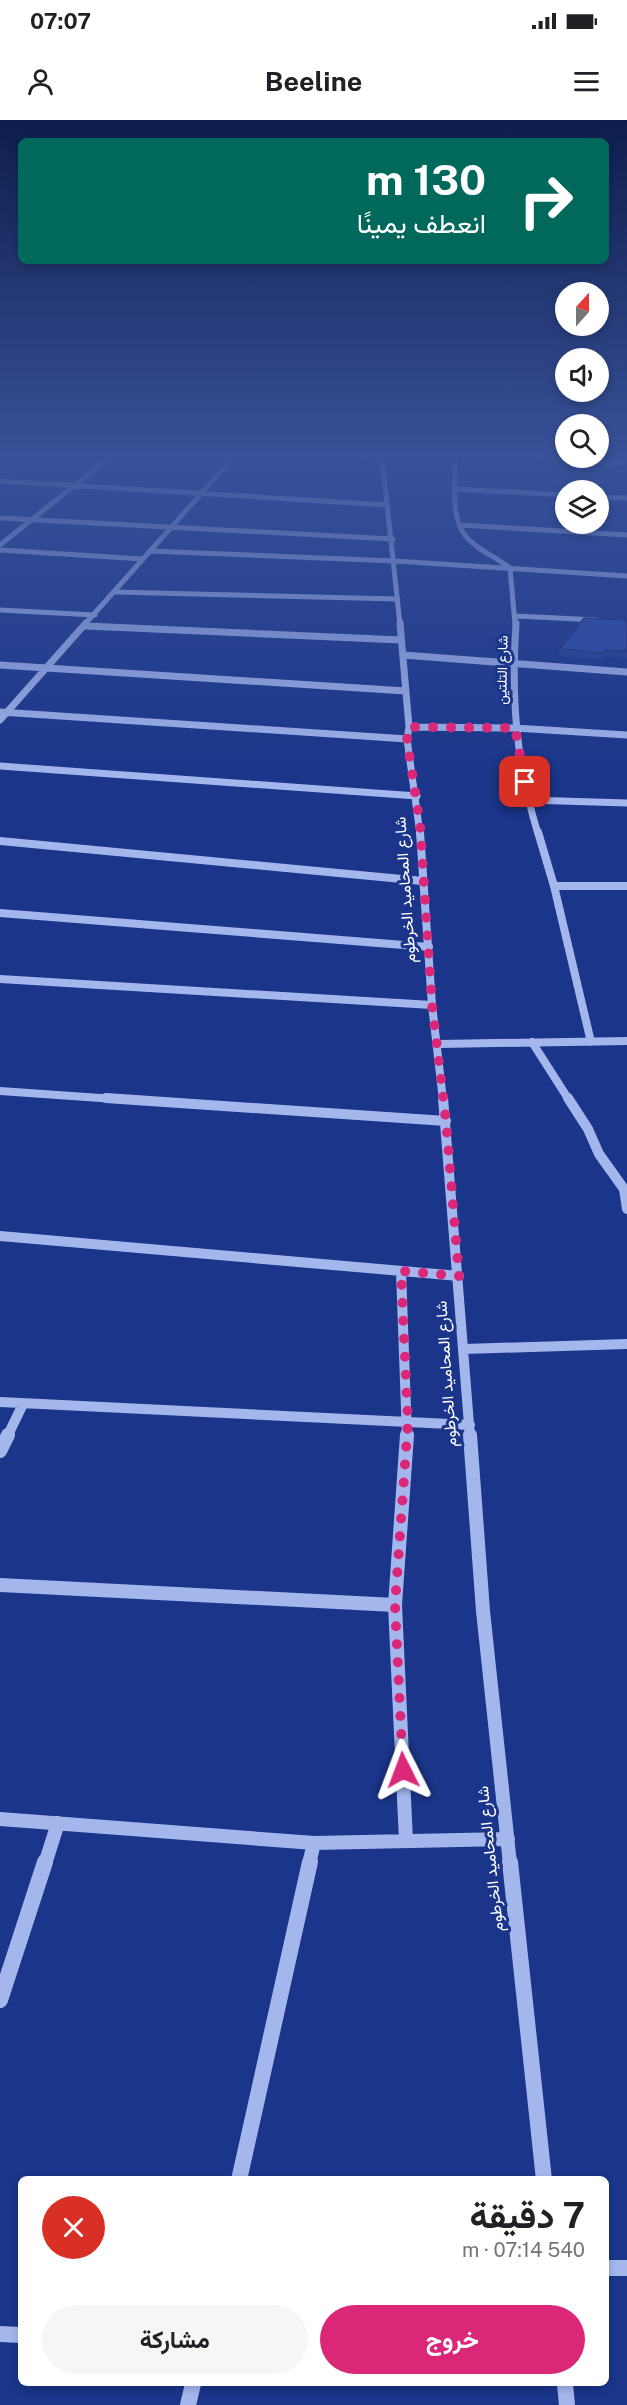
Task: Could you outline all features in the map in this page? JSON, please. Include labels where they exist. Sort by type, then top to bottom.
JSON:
[{"type":"street","points":[[0,720],[3,712],[86,626],[138,565]]},
{"type":"street","name":"شارع المحاميد الخرطوم","points":[[395,565],[409,727],[407,740],[417,796],[432,1005],[446,1121],[459,1276],[483,1611],[544,2176]]},
{"type":"street","points":[[455,565],[627,576]]},
{"type":"street","points":[[505,565],[510,568]]},
{"type":"street","name":"شارع التلتين","points":[[510,568],[516,616],[513,664],[515,728],[528,800],[554,886],[591,1042]]},
{"type":"street","points":[[115,592],[398,599]]},
{"type":"street","points":[[0,610],[95,615]]},
{"type":"street","points":[[516,616],[603,620]]},
{"type":"street","points":[[86,626],[401,640]]},
{"type":"street","points":[[403,655],[627,672]]},
{"type":"street","points":[[0,664],[406,691]]},
{"type":"street","points":[[3,712],[407,740]]},
{"type":"street","points":[[409,727],[515,728],[627,735]]},
{"type":"street","points":[[0,766],[417,796]]},
{"type":"street","points":[[528,800],[627,803]]},
{"type":"street","points":[[0,841],[423,881]]},
{"type":"street","points":[[554,886],[627,886]]},
{"type":"street","points":[[0,913],[429,947]]},
{"type":"street","points":[[0,979],[432,1005]]},
{"type":"street","points":[[438,1044],[627,1041]]},
{"type":"street","points":[[532,1042],[588,1129],[599,1154],[626,1189],[627,1209]]},
{"type":"street","points":[[0,1091],[446,1121]]},
{"type":"street","points":[[0,1236],[459,1276]]},
{"type":"street","points":[[401,1271],[408,1422],[395,1605],[406,1841]]},
{"type":"street","points":[[464,1349],[627,1344]]},
{"type":"street","points":[[0,1402],[470,1425]]},
{"type":"street","points":[[0,1451],[23,1404]]},
{"type":"street","points":[[0,1585],[395,1605]]},
{"type":"street","points":[[0,1819],[314,1843],[508,1839]]},
{"type":"street","points":[[0,2000],[58,1823]]},
{"type":"street","points":[[240,2176],[314,1843]]},
{"type":"street","points":[[609,2268],[627,2268]]},
{"type":"street","points":[[0,2334],[18,2335]]},
{"type":"street","points":[[188,2405],[193,2386]]},
{"type":"street","points":[[565,2386],[567,2405]]},
{"type":"building","points":[[584,618],[625,620],[627,623],[627,651],[605,650],[603,653],[560,649]]},
{"type":"route","points":[[403,1770],[395,1605],[408,1422],[401,1271],[459,1276],[446,1121],[432,1005],[420,824],[407,740],[409,727],[515,728],[525,782]]}]
